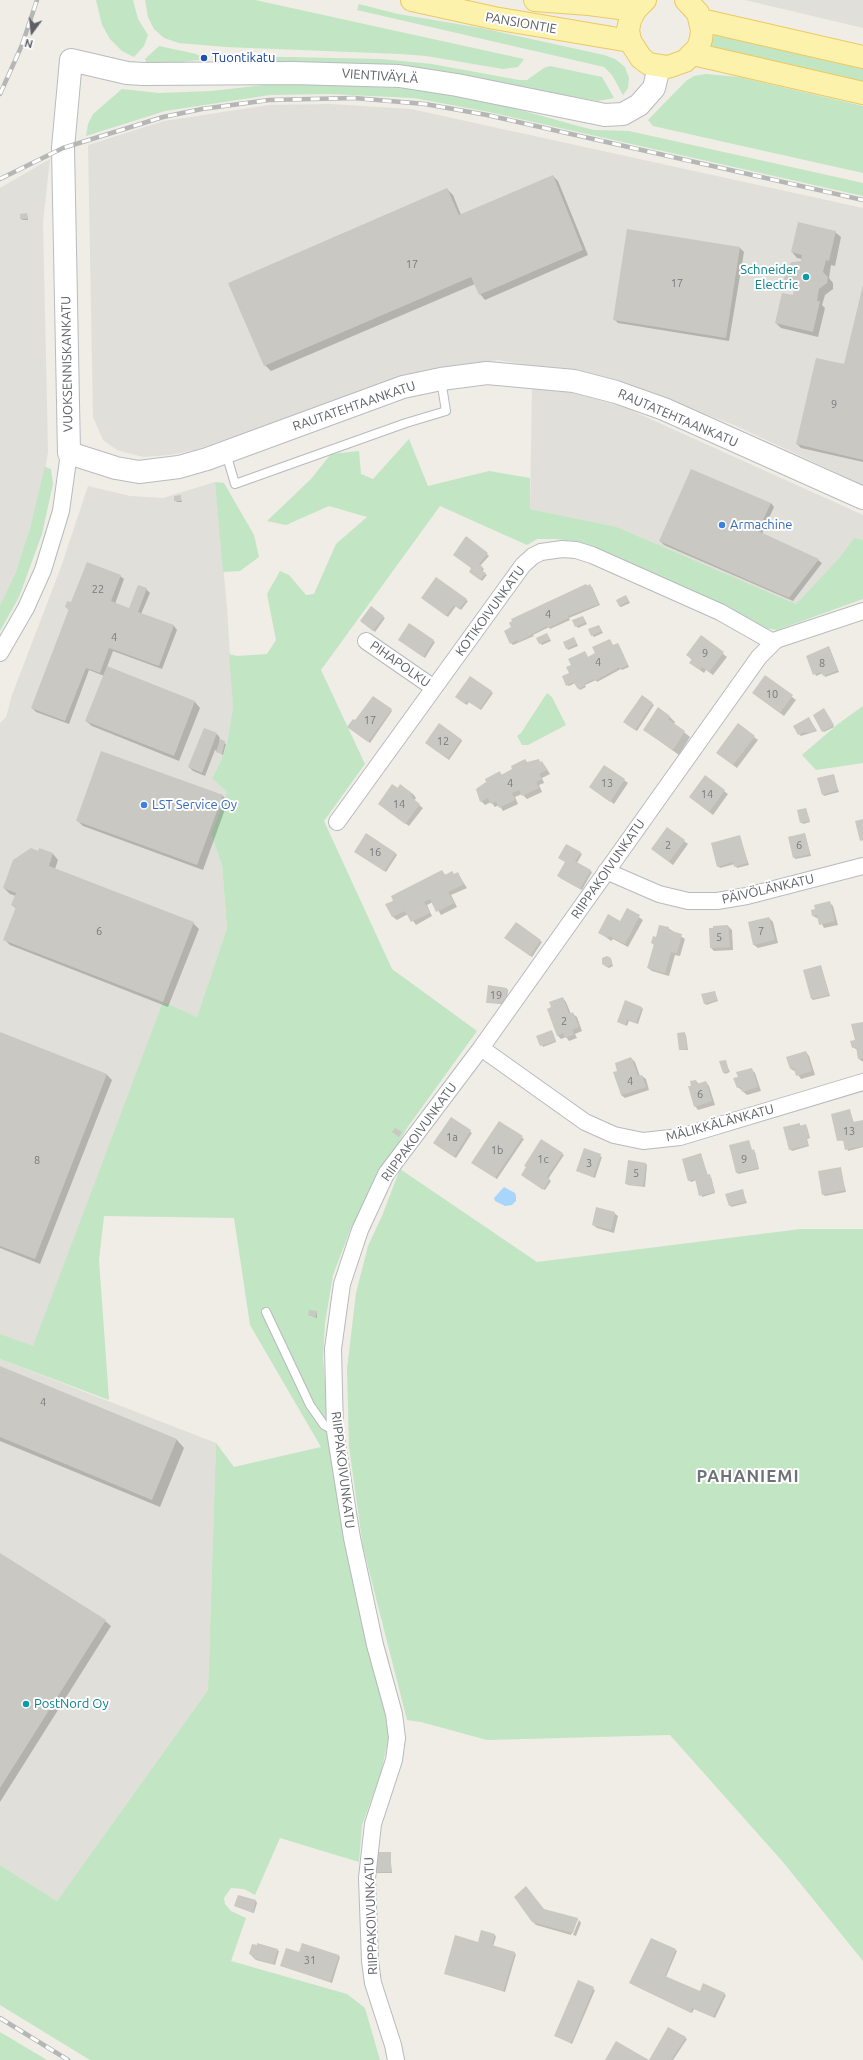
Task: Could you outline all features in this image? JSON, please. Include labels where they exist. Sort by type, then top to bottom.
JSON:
[{"type":"main road","name":"PANSIONTIE","points":[[412,0],[494,18],[630,41]]},
{"type":"main road","name":"PANSIONTIE","points":[[535,0],[590,4],[640,5]]},
{"type":"main road","points":[[640,5],[630,20],[628,30],[630,41],[641,58],[649,64],[659,66],[677,65],[693,54],[701,39],[701,20],[693,6],[686,0]]},
{"type":"main road","points":[[701,20],[863,57]]},
{"type":"main road","points":[[693,54],[863,93]]},
{"type":"street","name":"VIENTIVÄYLÄ","points":[[71,60],[127,73],[143,74],[292,72],[399,76],[457,85],[605,116],[623,114],[639,105],[654,88],[659,66]]},
{"type":"street","name":"VUOKSENNISKANKATU","points":[[0,653],[26,608],[43,570],[61,511],[69,453],[63,148],[71,60]]},
{"type":"street","name":"RAUTATEHTAANKATU","points":[[69,453],[116,468],[139,472],[180,467],[226,452],[403,387],[441,379],[487,373],[534,376],[574,381],[616,392],[664,409],[863,498]]},
{"type":"street","name":"KOTIKOIVUNKATU","points":[[337,822],[523,565],[533,556],[551,549],[576,550],[592,555],[720,612],[773,642]]},
{"type":"street","name":"RIIPPAKOIVUNKATU","points":[[396,2060],[393,2045],[373,1983],[370,1961],[367,1878],[373,1824],[394,1760],[397,1738],[394,1714],[375,1646],[352,1538],[336,1431],[333,1349],[342,1284],[360,1230],[386,1174],[481,1048],[759,657],[773,642],[863,611]]},
{"type":"street","name":"PIHAPOLKU","points":[[366,641],[434,688]]},
{"type":"street","name":"PÄIVÖLÄNKATU","points":[[606,871],[659,894],[688,901],[717,901],[747,896],[863,866]]},
{"type":"street","name":"MÄLIKKÄLÄNKATU","points":[[481,1048],[585,1122],[614,1135],[643,1141],[680,1137],[863,1082]]},
{"type":"lane","points":[[226,452],[235,484],[406,423],[446,411],[441,379]]},
{"type":"lane","points":[[266,1312],[310,1405],[324,1424],[336,1431]]},
{"type":"shaded area","points":[[745,0],[863,0],[863,28]]},
{"type":"shaded area","points":[[330,104],[411,109],[863,208],[863,485],[734,425],[613,380],[498,360],[417,373],[195,450],[170,455],[143,457],[117,450],[103,440],[93,417],[88,145],[164,121],[269,105]]},
{"type":"shaded area","points":[[50,159],[43,222],[48,452],[44,476],[30,528],[15,574],[0,605],[0,188]]},
{"type":"shaded area","points":[[532,387],[575,393],[626,408],[863,515],[863,540],[854,538],[839,558],[796,604],[617,527],[530,509]]},
{"type":"shaded area","points":[[215,482],[227,607],[233,707],[227,743],[221,760],[212,777],[227,792],[211,834],[222,865],[227,928],[197,1017],[163,1003],[33,1347],[0,1334],[0,723],[6,717],[12,695],[61,567],[88,486],[130,496],[163,498]]},
{"type":"shaded area","points":[[0,1359],[216,1443],[208,1690],[57,1901],[0,1865]]},
{"type":"green space","points":[[96,0],[133,0],[138,19],[148,35],[144,46],[134,57],[122,51],[110,39],[102,25]]},
{"type":"green space","points":[[145,0],[255,0],[524,59],[518,67],[503,69],[426,56],[226,47],[179,43],[164,38],[154,29],[148,17]]},
{"type":"green space","points":[[359,4],[398,14],[481,28],[604,55],[615,59],[625,67],[629,78],[628,88],[623,95],[612,75],[604,67],[357,10]]},
{"type":"green space","points":[[714,35],[863,69],[863,82],[710,47]]},
{"type":"green space","points":[[159,46],[196,54],[200,56],[200,60],[171,63],[146,62],[145,59]]},
{"type":"green space","points":[[237,56],[381,59],[432,64],[519,80],[527,80],[544,68],[550,66],[602,77],[614,98],[598,101],[518,87],[237,59]]},
{"type":"green space","points":[[706,74],[739,77],[863,106],[863,173],[653,126],[648,120],[686,81],[694,76]]},
{"type":"green space","points":[[308,84],[416,89],[499,104],[594,130],[629,131],[863,183],[863,196],[489,112],[414,98],[329,94],[270,95],[165,111],[86,136],[88,124],[93,114],[122,89],[159,93],[212,91],[264,85]]},
{"type":"green space","points":[[409,439],[428,486],[489,471],[530,478],[530,509],[617,527],[796,604],[839,558],[854,538],[863,540],[863,599],[777,630],[763,628],[617,558],[573,541],[537,539],[527,545],[440,506],[321,670],[365,764],[324,821],[392,969],[477,1031],[407,1128],[351,1228],[333,1275],[325,1323],[323,1358],[331,1449],[388,1718],[388,1740],[381,1773],[362,1825],[359,1862],[280,1838],[255,1895],[244,1889],[231,1888],[224,1898],[225,1904],[231,1911],[246,1918],[231,1961],[347,1994],[365,2008],[380,2060],[90,2060],[0,2005],[0,1865],[57,1901],[208,1690],[216,1443],[234,1467],[321,1447],[250,1325],[234,1218],[104,1216],[99,1260],[109,1400],[0,1359],[0,1334],[33,1346],[163,1002],[197,1017],[227,928],[222,865],[211,834],[227,792],[212,778],[227,743],[233,707],[229,654],[237,656],[267,654],[276,640],[267,594],[280,571],[289,575],[306,595],[314,594],[336,544],[367,517],[329,506],[286,525],[267,521],[311,479],[331,454],[359,451],[361,474],[373,479]]},
{"type":"green space","points":[[45,467],[51,469],[53,484],[42,534],[19,597],[0,631],[0,605],[15,574],[30,528]]},
{"type":"green space","points":[[215,482],[224,483],[254,535],[259,557],[240,571],[223,572]]},
{"type":"green space","points":[[547,693],[552,697],[566,725],[528,745],[522,745],[517,736],[521,733]]},
{"type":"green space","points":[[863,706],[863,763],[816,770],[802,755],[838,724]]},
{"type":"green space","points":[[400,1169],[537,1262],[801,1229],[863,1229],[863,1961],[783,1862],[670,1735],[487,1740],[421,1722],[407,1720],[363,1547],[349,1447],[347,1369],[356,1293],[368,1246],[382,1216]]},
{"type":"green space","points":[[0,2032],[47,2060],[0,2060]]},
{"type":"water","points":[[504,1187],[515,1193],[516,1201],[512,1205],[505,1206],[495,1201],[494,1198]]},
{"type":"building","points":[[553,175],[583,250],[479,295],[471,277],[264,366],[228,283],[447,188],[459,215]]},
{"type":"building","points":[[27,213],[27,219],[20,219],[20,214]]},
{"type":"building","name":"Schneider Electric","points":[[798,222],[836,231],[829,261],[826,260],[823,272],[828,277],[827,283],[819,289],[817,301],[820,301],[813,332],[775,323],[782,293],[793,295],[794,289],[784,281],[785,268],[792,262],[801,261],[802,255],[791,252]]},
{"type":"building","points":[[627,229],[740,247],[726,338],[613,320]]},
{"type":"building","points":[[863,285],[863,460],[796,444],[816,358],[844,364]]},
{"type":"building","points":[[691,469],[771,503],[758,531],[819,559],[789,598],[659,541]]},
{"type":"building","points":[[181,495],[181,501],[174,501],[174,496]]},
{"type":"building","points":[[466,536],[488,553],[479,564],[483,567],[481,570],[486,573],[480,580],[469,572],[471,568],[453,555]]},
{"type":"building","points":[[87,562],[121,575],[111,601],[129,608],[138,585],[147,588],[138,612],[174,625],[159,666],[109,648],[100,673],[86,668],[65,721],[31,708],[69,609],[65,607],[67,601],[71,602]]},
{"type":"building","points":[[436,577],[467,599],[459,609],[454,605],[446,616],[421,598]]},
{"type":"building","points":[[586,584],[587,586],[590,584],[599,604],[568,616],[569,618],[548,628],[547,626],[518,642],[517,640],[510,644],[504,631],[511,627],[509,623],[512,621],[511,619]]},
{"type":"building","points":[[626,595],[629,601],[619,606],[616,600]]},
{"type":"building","points":[[371,606],[384,616],[373,631],[360,621]]},
{"type":"building","points":[[583,616],[586,622],[575,627],[572,620]]},
{"type":"building","points":[[409,623],[434,640],[423,657],[398,640]]},
{"type":"building","points":[[599,625],[602,631],[591,636],[588,629]]},
{"type":"building","points":[[547,633],[550,639],[539,644],[536,638]]},
{"type":"building","points":[[701,635],[724,652],[709,672],[702,667],[700,670],[689,663],[692,659],[686,655]]},
{"type":"building","points":[[574,637],[577,644],[566,649],[563,642]]},
{"type":"building","points":[[610,639],[613,645],[618,643],[628,665],[620,669],[619,667],[595,681],[594,679],[578,689],[573,682],[566,686],[562,676],[569,673],[566,667],[571,665],[568,659],[585,651],[588,657],[595,653],[592,647]]},
{"type":"building","points":[[829,646],[838,670],[823,676],[821,672],[813,675],[806,656]]},
{"type":"building","points":[[107,666],[195,701],[174,756],[85,721]]},
{"type":"building","points":[[765,675],[793,695],[780,713],[752,693]]},
{"type":"building","points":[[470,676],[492,691],[480,709],[467,701],[465,704],[455,697]]},
{"type":"building","points":[[642,695],[653,703],[635,730],[623,722]]},
{"type":"building","points":[[373,696],[392,709],[368,742],[347,727],[353,719],[355,720]]},
{"type":"building","points":[[658,707],[670,716],[668,719],[685,731],[673,750],[643,730]]},
{"type":"building","points":[[824,708],[834,725],[822,732],[813,715]]},
{"type":"building","points":[[809,717],[816,730],[809,733],[804,732],[798,735],[793,726]]},
{"type":"building","points":[[439,723],[461,739],[448,759],[425,743]]},
{"type":"building","points":[[738,723],[755,736],[733,765],[716,753]]},
{"type":"building","points":[[204,728],[217,733],[202,773],[188,767]]},
{"type":"building","points":[[220,739],[225,741],[222,754],[216,752]]},
{"type":"building","points":[[101,751],[223,795],[197,865],[76,821]]},
{"type":"building","points":[[525,759],[527,762],[539,759],[540,762],[542,761],[547,770],[539,774],[542,779],[536,782],[539,788],[522,796],[519,790],[512,793],[515,800],[499,808],[496,801],[491,804],[488,798],[480,802],[476,789],[486,782],[485,779],[500,771],[501,775],[512,769],[511,766]]},
{"type":"building","points":[[604,765],[625,779],[610,802],[589,787]]},
{"type":"building","points":[[834,774],[838,790],[822,795],[817,778]]},
{"type":"building","points":[[705,775],[725,790],[709,812],[689,797]]},
{"type":"building","points":[[392,784],[398,788],[400,784],[413,794],[411,797],[420,804],[405,824],[378,804]]},
{"type":"building","points":[[806,808],[810,821],[800,823],[797,810]]},
{"type":"building","points":[[863,819],[863,840],[860,841],[855,821]]},
{"type":"building","points":[[667,827],[685,840],[669,862],[651,849]]},
{"type":"building","points":[[366,833],[396,853],[384,871],[354,852]]},
{"type":"building","points":[[805,833],[810,854],[793,858],[788,837]]},
{"type":"building","points":[[740,835],[748,863],[734,867],[733,862],[717,867],[711,843]]},
{"type":"building","points":[[566,844],[581,852],[575,861],[591,870],[580,889],[557,876],[565,862],[558,858]]},
{"type":"building","points":[[31,848],[38,851],[39,848],[53,853],[49,866],[194,922],[163,1002],[3,940],[16,907],[11,905],[16,893],[3,888],[13,860]]},
{"type":"building","points":[[442,870],[445,875],[452,871],[454,874],[458,872],[464,884],[448,892],[454,903],[436,912],[430,899],[424,902],[430,913],[411,922],[405,911],[392,917],[385,904],[393,901],[391,896]]},
{"type":"building","points":[[830,901],[835,921],[819,925],[817,915],[812,916],[811,910],[815,909],[814,905]]},
{"type":"building","points":[[627,908],[640,915],[625,944],[609,936],[608,938],[598,933],[608,914],[620,921]]},
{"type":"building","points":[[769,917],[775,940],[753,945],[748,922]]},
{"type":"building","points":[[516,922],[541,940],[530,956],[504,938]]},
{"type":"building","points":[[659,925],[669,927],[668,930],[682,934],[677,953],[671,952],[665,973],[647,968],[654,944],[651,943],[653,936],[656,937]]},
{"type":"building","points":[[728,925],[730,947],[710,948],[709,928],[713,928],[713,926]]},
{"type":"building","points":[[607,956],[611,958],[612,964],[607,967],[602,964],[602,958]]},
{"type":"building","points":[[821,965],[829,995],[811,999],[803,970]]},
{"type":"building","points":[[488,985],[507,988],[505,1004],[486,1003]]},
{"type":"building","points":[[715,991],[717,1000],[704,1004],[701,994]]},
{"type":"building","points":[[563,997],[569,1014],[573,1012],[579,1027],[572,1030],[574,1034],[565,1038],[563,1033],[557,1036],[547,1009],[551,1007],[549,1002]]},
{"type":"building","points":[[625,1000],[642,1007],[636,1023],[627,1020],[625,1025],[617,1022]]},
{"type":"building","points":[[863,1022],[863,1058],[858,1059],[856,1047],[852,1048],[850,1041],[855,1040],[851,1024]]},
{"type":"building","points":[[552,1030],[556,1041],[540,1046],[536,1036]]},
{"type":"building","points":[[0,1032],[107,1074],[35,1259],[0,1246]]},
{"type":"building","points":[[685,1032],[687,1049],[679,1050],[677,1033]]},
{"type":"building","points":[[806,1051],[812,1071],[796,1076],[794,1068],[790,1069],[786,1057]]},
{"type":"building","points":[[631,1057],[638,1076],[642,1075],[646,1087],[621,1095],[613,1072],[617,1071],[615,1063]]},
{"type":"building","points":[[726,1060],[729,1071],[723,1073],[719,1061]]},
{"type":"building","points":[[752,1068],[758,1087],[742,1092],[741,1087],[737,1088],[733,1078],[738,1077],[736,1072]]},
{"type":"building","points":[[696,1080],[697,1084],[706,1081],[712,1101],[694,1107],[688,1086],[691,1086],[690,1081]]},
{"type":"building","points":[[850,1109],[853,1122],[863,1120],[863,1146],[845,1150],[843,1140],[837,1141],[831,1114]]},
{"type":"building","points":[[451,1117],[471,1130],[454,1157],[433,1143]]},
{"type":"building","points":[[499,1121],[523,1136],[495,1178],[471,1163]]},
{"type":"building","points":[[800,1123],[800,1126],[806,1124],[809,1137],[806,1138],[808,1145],[789,1150],[783,1127]]},
{"type":"building","points":[[395,1128],[402,1132],[399,1137],[392,1132]]},
{"type":"building","points":[[541,1139],[563,1153],[547,1177],[550,1179],[543,1190],[521,1175],[526,1167],[524,1166]]},
{"type":"building","points":[[749,1140],[752,1150],[754,1149],[758,1168],[736,1173],[729,1145]]},
{"type":"building","points":[[584,1148],[601,1154],[593,1177],[576,1171]]},
{"type":"building","points":[[701,1153],[707,1175],[710,1174],[715,1192],[699,1196],[695,1179],[688,1181],[682,1159]]},
{"type":"building","points":[[628,1160],[646,1163],[643,1186],[625,1184]]},
{"type":"building","points":[[841,1167],[845,1190],[822,1195],[818,1171]]},
{"type":"building","points":[[743,1189],[746,1202],[729,1206],[725,1194]]},
{"type":"building","points":[[596,1207],[615,1212],[611,1230],[592,1225]]},
{"type":"building","points":[[309,1310],[317,1311],[316,1317],[308,1315]]},
{"type":"building","points":[[0,1366],[177,1439],[152,1500],[0,1437]]},
{"type":"building","name":"PostNord Oy","points":[[0,1553],[106,1620],[0,1788]]},
{"type":"building","points":[[374,1852],[391,1852],[391,1872],[374,1872]]},
{"type":"building","points":[[526,1886],[544,1909],[578,1918],[573,1933],[532,1922],[514,1897]]},
{"type":"building","points":[[238,1895],[256,1900],[253,1913],[234,1906]]},
{"type":"building","points":[[481,1930],[495,1934],[492,1945],[515,1952],[503,1991],[444,1974],[455,1935],[478,1942]]},
{"type":"building","points":[[651,1938],[676,1949],[665,1976],[700,1991],[703,1983],[725,1993],[713,2017],[692,2008],[691,2013],[629,1983]]},
{"type":"building","points":[[257,1943],[278,1949],[273,1964],[253,1958],[254,1956],[249,1954],[252,1944],[257,1945]]},
{"type":"building","points":[[302,1943],[339,1955],[330,1982],[280,1966],[286,1948],[299,1952]]},
{"type":"building","points":[[578,1980],[594,1987],[571,2043],[554,2036]]},
{"type":"building","points":[[668,2027],[686,2037],[671,2060],[649,2060]]},
{"type":"building","points":[[616,2041],[649,2060],[605,2060]]},
{"type":"railway","points":[[0,94],[22,45],[37,0]]},
{"type":"railway","points":[[0,179],[63,148],[163,117],[202,109],[269,100],[354,98],[425,104],[487,115],[863,200]]},
{"type":"railway","points":[[0,2018],[68,2060]]},
{"type":"place","name":"Tuontikatu","points":[[204,58]]},
{"type":"place","name":"Schneider Electric","points":[[806,277]]},
{"type":"place","name":"Armachine","points":[[722,525]]},
{"type":"place","name":"LST Service Oy","points":[[144,805]]},
{"type":"place","name":"PostNord Oy","points":[[26,1704]]},
{"type":"district","name":"PAHANIEMI","points":[[748,1476]]}]
